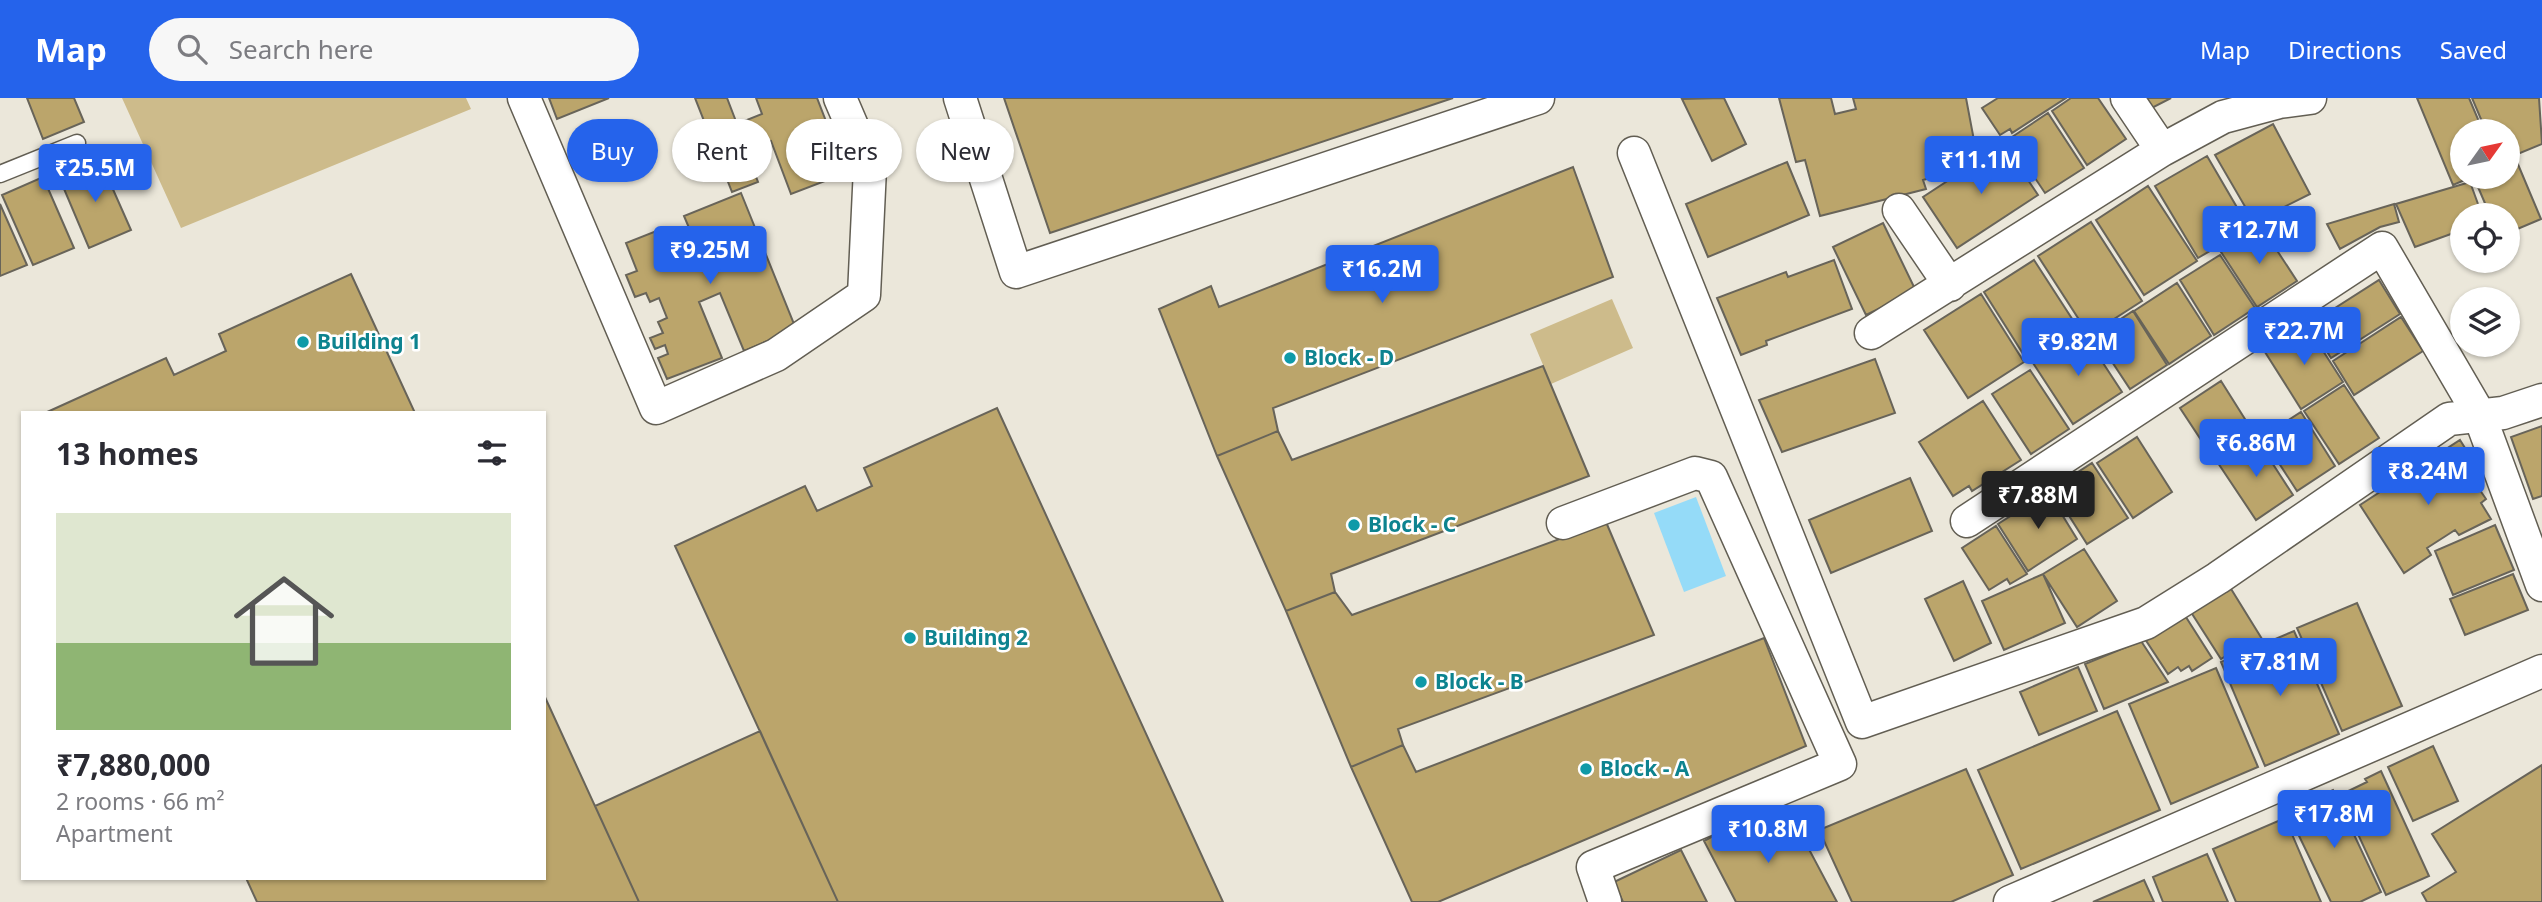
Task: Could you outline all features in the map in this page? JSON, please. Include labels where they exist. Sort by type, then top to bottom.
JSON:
[{"type":"street","points":[[524,98],[656,408],[776,355],[864,295],[870,168],[840,98]]},
{"type":"street","points":[[960,98],[1016,272],[1538,98]]},
{"type":"street","points":[[2127,98],[2162,150]]},
{"type":"street","points":[[1871,333],[2162,150],[2223,117],[2279,102],[2310,98]]},
{"type":"street","points":[[1634,153],[1862,722],[2146,623],[2218,578],[2449,419],[2503,413],[2542,400]]},
{"type":"street","points":[[1899,210],[1950,285]]},
{"type":"street","points":[[1967,521],[2382,248],[2479,414],[2542,585]]},
{"type":"street","points":[[1563,523],[1695,473],[1711,477],[1840,764],[1589,860],[1605,902]]},
{"type":"street","points":[[2010,902],[2542,671]]},
{"type":"lane","points":[[0,174],[77,143]]},
{"type":"shaded area","points":[[122,98],[466,98],[471,109],[181,228]]},
{"type":"shaded area","points":[[1612,299],[1633,348],[1551,384],[1530,334]]},
{"type":"water","points":[[1696,497],[1726,576],[1684,592],[1654,513]]},
{"type":"building","points":[[27,98],[74,98],[84,122],[43,139]]},
{"type":"building","points":[[549,98],[609,98],[557,119]]},
{"type":"building","points":[[695,98],[727,98],[735,119],[703,119]]},
{"type":"building","points":[[756,98],[817,98],[825,119],[786,119],[786,181],[772,144],[772,119],[750,119],[762,114]]},
{"type":"building","points":[[1004,98],[1453,98],[1050,233],[1014,127],[1014,119],[1011,119]]},
{"type":"building","points":[[1724,98],[1746,144],[1712,161],[1682,99]]},
{"type":"building","points":[[1779,98],[1831,98],[1835,114],[1856,109],[1853,98],[1966,98],[1976,151],[1956,156],[1959,166],[1947,168],[1948,173],[1923,180],[1926,189],[1820,216],[1805,160],[1796,162]]},
{"type":"building","points":[[1998,98],[2066,98],[2012,133],[2010,129],[2000,135],[1982,108]]},
{"type":"building","points":[[2071,98],[2098,98],[2126,139],[2087,165],[2052,111]]},
{"type":"building","points":[[2139,98],[2171,98],[2146,111]]},
{"type":"building","points":[[2417,98],[2469,98],[2478,119],[2450,119],[2450,178]]},
{"type":"building","points":[[2472,98],[2539,98],[2542,144],[2520,153],[2520,119],[2481,119]]},
{"type":"building","points":[[2048,113],[2084,168],[2045,193],[2009,139]]},
{"type":"building","points":[[2273,124],[2310,194],[2254,222],[2215,155]]},
{"type":"building","points":[[2004,144],[2038,195],[1957,248],[1923,197]]},
{"type":"building","points":[[2207,156],[2249,228],[2198,258],[2155,186]]},
{"type":"building","points":[[100,160],[131,230],[89,248],[59,177]]},
{"type":"building","points":[[1787,162],[1809,215],[1708,257],[1686,204]]},
{"type":"building","name":"Block - D","points":[[1573,167],[1613,277],[1273,408],[1278,431],[1217,456],[1159,309],[1211,286],[1219,307]]},
{"type":"building","points":[[2520,169],[2541,219],[2520,228],[2520,203],[2485,203],[2479,189],[2520,189]]},
{"type":"building","points":[[43,177],[74,248],[33,265],[2,195]]},
{"type":"building","points":[[728,182],[758,182],[732,192]]},
{"type":"building","points":[[786,182],[822,182],[791,194]]},
{"type":"building","points":[[2148,186],[2197,261],[2144,295],[2096,220]]},
{"type":"building","points":[[2450,188],[2473,189],[2478,203],[2450,203],[2450,234],[2415,247],[2396,204]]},
{"type":"building","points":[[741,193],[796,329],[744,351],[720,293],[699,302],[722,358],[667,379],[658,358],[668,354],[665,345],[655,349],[650,338],[663,333],[658,322],[667,318],[659,298],[650,302],[646,293],[635,297],[626,275],[637,271],[626,243],[664,228],[681,269],[703,261],[684,216]]},
{"type":"building","points":[[0,204],[27,265],[0,276]]},
{"type":"building","points":[[2394,204],[2399,222],[2380,227],[2340,249],[2327,224]]},
{"type":"building","points":[[2091,222],[2142,301],[2089,335],[2038,256]]},
{"type":"building","points":[[1883,223],[1916,291],[1866,315],[1833,247]]},
{"type":"building","points":[[2261,226],[2297,281],[2257,307],[2221,252]]},
{"type":"building","points":[[2220,255],[2255,308],[2214,335],[2180,280]]},
{"type":"building","points":[[1834,260],[1852,309],[1766,341],[1767,345],[1741,355],[1717,298],[1786,272],[1788,277]]},
{"type":"building","points":[[2034,260],[2078,328],[2027,360],[1984,292]]},
{"type":"building","name":"Building 1","points":[[351,274],[414,411],[49,411],[166,358],[174,375],[226,351],[219,334]]},
{"type":"building","points":[[2379,280],[2400,314],[2331,358],[2310,324]]},
{"type":"building","points":[[2177,283],[2211,336],[2169,364],[2134,311]]},
{"type":"building","points":[[1981,294],[2024,362],[1968,398],[1924,330]]},
{"type":"building","points":[[2133,311],[2167,365],[2130,389],[2095,336]]},
{"type":"building","points":[[2401,317],[2423,351],[2354,395],[2333,361]]},
{"type":"building","points":[[2307,326],[2343,382],[2301,409],[2265,352]]},
{"type":"building","points":[[2082,331],[2122,392],[2073,424],[2033,363]]},
{"type":"building","points":[[1875,359],[1895,413],[1782,452],[1759,400]]},
{"type":"building","name":"Block - C","points":[[1543,366],[1589,476],[1331,574],[1335,592],[1286,611],[1217,456],[1278,431],[1292,460]]},
{"type":"building","points":[[2030,370],[2069,429],[2031,454],[1992,394]]},
{"type":"building","points":[[2221,381],[2255,435],[2215,461],[2180,408]]},
{"type":"building","points":[[2344,385],[2379,438],[2339,464],[2304,411]]},
{"type":"building","points":[[1983,401],[2021,460],[1972,491],[1969,486],[1953,496],[1919,442]]},
{"type":"building","name":"Building 2","points":[[997,408],[1223,902],[838,902],[675,546],[805,486],[817,511],[872,486],[864,468]]},
{"type":"building","points":[[2301,412],[2335,466],[2297,491],[2262,437]]},
{"type":"building","points":[[2542,426],[2542,496],[2533,499],[2511,437]]},
{"type":"building","points":[[2137,437],[2172,492],[2133,518],[2097,463]]},
{"type":"building","points":[[2256,438],[2293,495],[2256,520],[2218,463]]},
{"type":"building","points":[[2460,440],[2470,456],[2465,459],[2475,474],[2471,477],[2486,499],[2481,503],[2491,519],[2459,535],[2455,530],[2427,548],[2431,555],[2404,573],[2360,505]]},
{"type":"building","points":[[2092,463],[2128,518],[2087,544],[2052,489]]},
{"type":"building","points":[[1910,478],[1932,531],[1831,573],[1809,520]]},
{"type":"building","points":[[2048,492],[2077,539],[2028,571],[1998,524]]},
{"type":"building","name":"Block - B","points":[[1606,522],[1654,635],[1398,729],[1403,745],[1351,767],[1286,611],[1335,592],[1352,615]]},
{"type":"building","points":[[2495,525],[2514,570],[2453,595],[2435,551]]},
{"type":"building","points":[[1996,526],[2027,574],[2010,584],[2007,579],[1989,590],[1962,548]]},
{"type":"building","points":[[2084,549],[2117,601],[2077,627],[2043,574]]},
{"type":"building","points":[[2043,574],[2065,623],[2004,650],[1982,601]]},
{"type":"building","points":[[2513,574],[2528,610],[2465,635],[2450,599]]},
{"type":"building","points":[[1963,581],[1991,643],[1954,661],[1925,599]]},
{"type":"building","points":[[2228,584],[2262,639],[2238,655],[2235,650],[2221,659],[2189,609]]},
{"type":"building","points":[[2357,603],[2402,706],[2342,731],[2297,628]]},
{"type":"building","points":[[2184,614],[2212,658],[2192,671],[2189,666],[2181,671],[2178,667],[2168,674],[2145,639]]},
{"type":"building","points":[[2294,631],[2339,734],[2265,766],[2221,662]]},
{"type":"building","name":"Block - A","points":[[1764,638],[1806,746],[1438,902],[1412,902],[1351,767],[1403,745],[1416,772]]},
{"type":"building","points":[[2141,641],[2168,682],[2104,709],[2085,664]]},
{"type":"building","points":[[2078,667],[2097,711],[2039,735],[2020,692]]},
{"type":"building","points":[[2216,668],[2258,767],[2171,804],[2129,704]]},
{"type":"building","points":[[546,699],[639,902],[257,902],[247,880],[546,880]]},
{"type":"building","points":[[2117,711],[2160,810],[2021,869],[1978,770]]},
{"type":"building","points":[[760,731],[838,902],[639,902],[595,806]]},
{"type":"building","points":[[2433,746],[2458,801],[2413,821],[2388,767]]},
{"type":"building","points":[[2542,765],[2542,902],[2427,902],[2422,893],[2456,872],[2432,834]]},
{"type":"building","points":[[1966,769],[2013,875],[1951,902],[1852,902],[1819,830]]},
{"type":"building","points":[[2381,771],[2429,876],[2386,895],[2340,795],[2367,782],[2365,779]]},
{"type":"building","points":[[2333,790],[2381,892],[2360,902],[2331,902],[2287,811]]},
{"type":"building","points":[[1773,818],[1778,829],[1794,821],[1837,902],[1736,902],[1704,841],[1742,820],[1748,832]]},
{"type":"building","points":[[2285,818],[2321,902],[2236,902],[2213,849]]},
{"type":"building","points":[[1681,850],[1707,902],[1623,902],[1614,882]]},
{"type":"building","points":[[2207,854],[2228,902],[2163,902],[2153,877]]},
{"type":"building","points":[[2144,880],[2154,902],[2093,902]]},
{"type":"place","name":"Building 1","points":[[303,342]]},
{"type":"place","name":"Block - D","points":[[1290,358]]},
{"type":"place","name":"Block - C","points":[[1354,525]]},
{"type":"place","name":"Building 2","points":[[910,638]]},
{"type":"place","name":"Block - B","points":[[1421,682]]},
{"type":"place","name":"Block - A","points":[[1586,769]]}]
